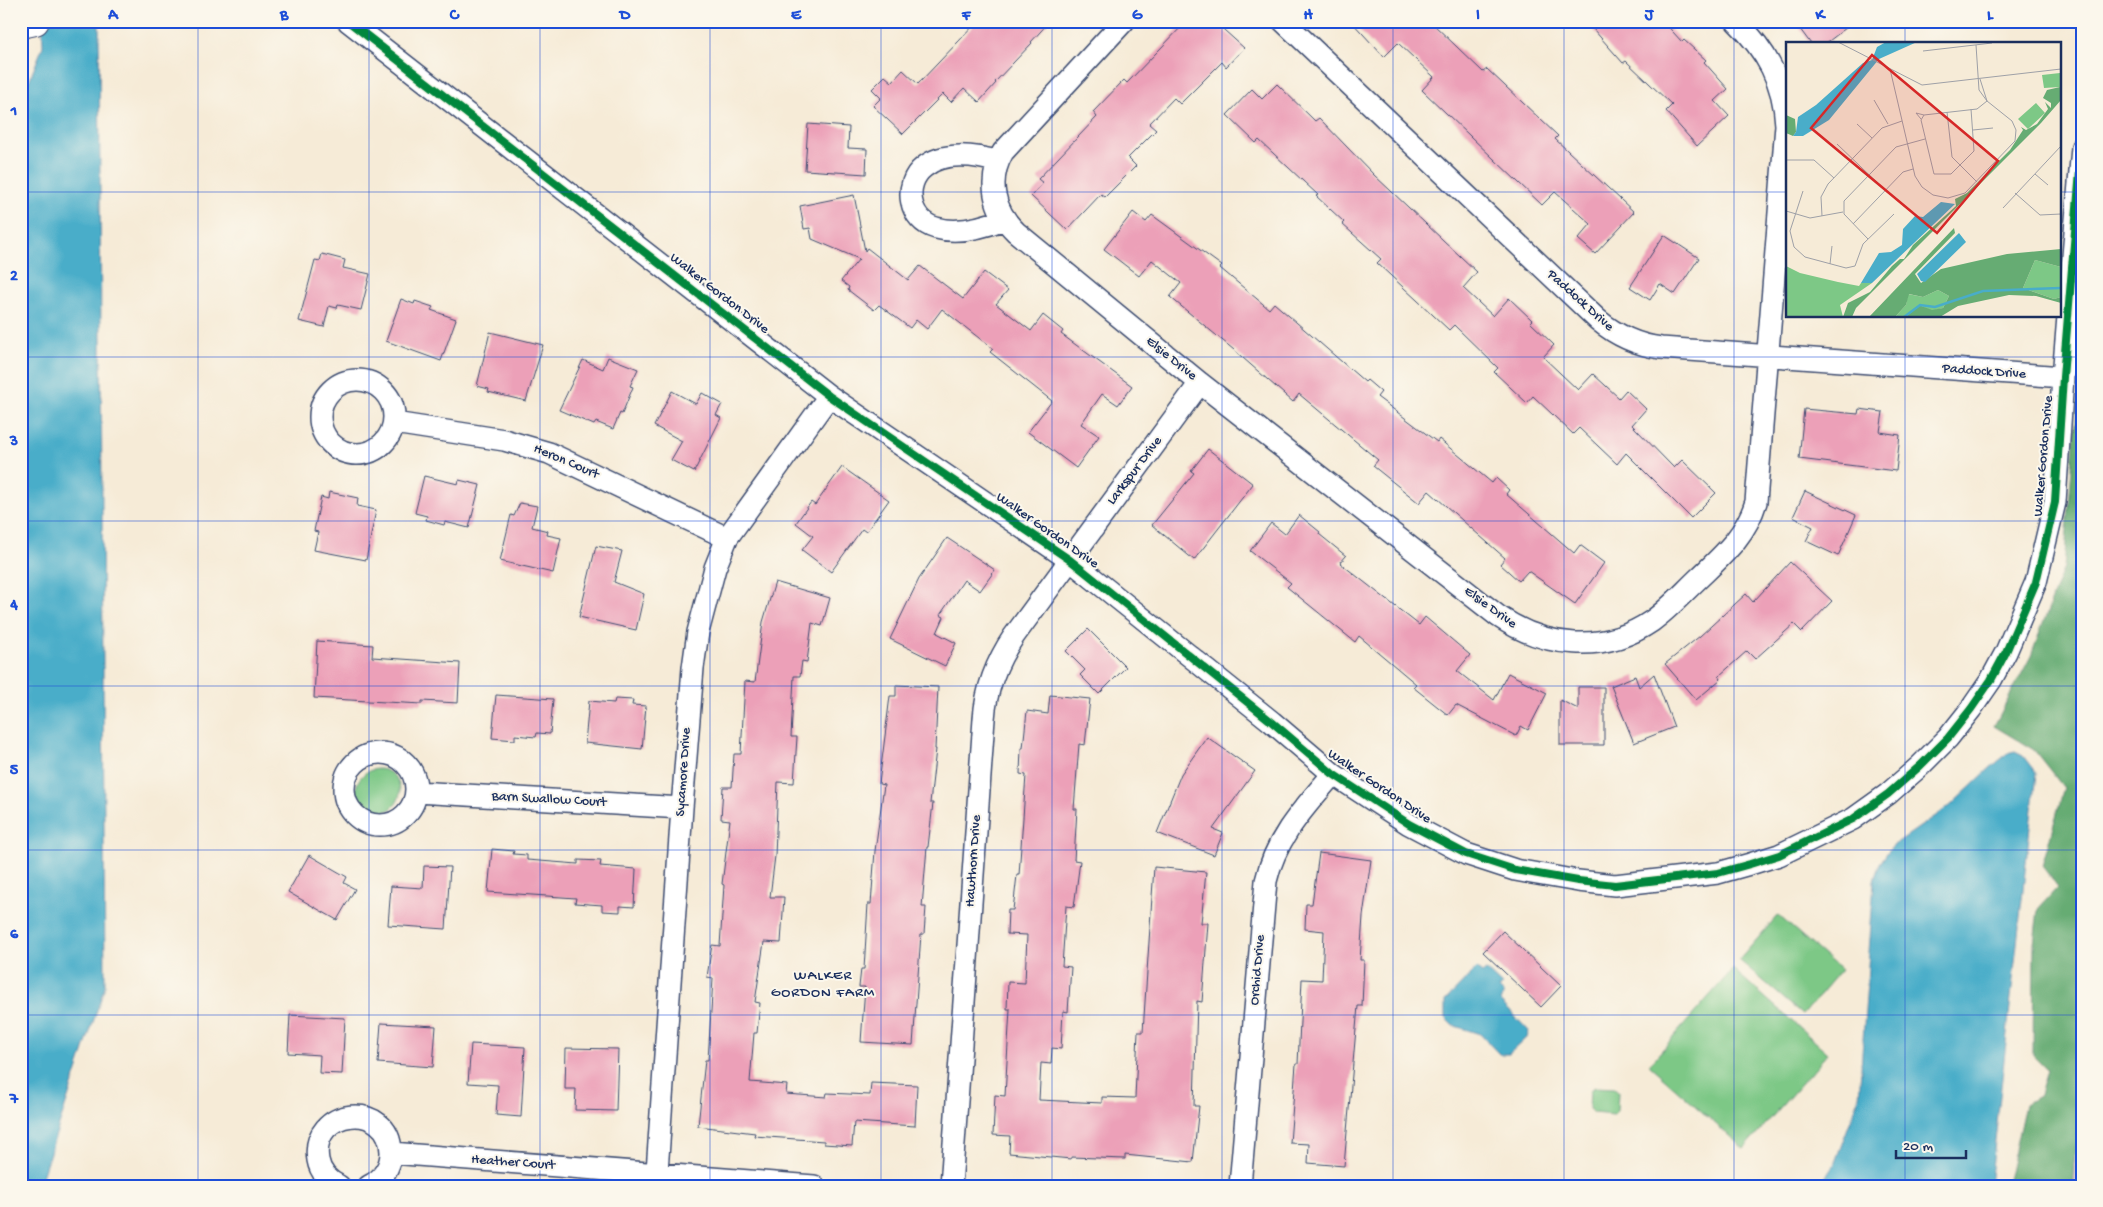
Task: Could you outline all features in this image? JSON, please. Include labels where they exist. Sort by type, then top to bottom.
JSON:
[{"type":"street","name":"Walker Gordon Drive","points":[[348,21],[829,396],[1070,560],[1272,722],[1332,774],[1409,824],[1466,854],[1516,870],[1614,885],[1718,873],[1779,855],[1854,818],[1888,794],[1948,738],[1991,680],[2006,652],[2036,582],[2055,502],[2063,377],[2082,147]]},
{"type":"street","name":"Elsie Drive","points":[[1124,21],[1006,147],[998,162],[994,178],[994,194],[1004,219],[1016,232],[1200,383],[1506,622],[1539,638],[1564,643],[1584,644],[1615,639],[1656,618],[1726,552],[1747,526],[1754,508],[1758,489],[1785,116],[1780,87],[1769,61],[1758,45],[1736,21]]},
{"type":"street","name":"Paddock Drive","points":[[1283,21],[1598,320],[1612,331],[1633,341],[1650,346],[1767,357],[2063,377]]},
{"type":"street","points":[[998,162],[969,156],[934,160],[918,172],[912,185],[910,199],[919,218],[937,229],[958,230],[1004,219]]},
{"type":"street","name":"Larkspur Drive","points":[[1070,560],[1200,383]]},
{"type":"street","name":"Sycamore Drive","points":[[656,1180],[682,808],[693,668],[697,641],[715,568],[727,538],[829,396]]},
{"type":"street","name":"Heron Court","points":[[394,423],[504,440],[549,453],[727,538]]},
{"type":"street","name":"Hawthorn Drive","points":[[951,1186],[985,704],[993,675],[1002,654],[1070,560]]},
{"type":"street","name":"Orchid Drive","points":[[1240,1186],[1266,881],[1273,855],[1286,830],[1332,774]]},
{"type":"street","name":"Barn Swallow Court","points":[[417,792],[682,808]]},
{"type":"street","points":[[339,1186],[331,1181],[322,1170],[317,1149],[325,1129],[336,1120],[358,1115],[371,1119],[387,1134],[391,1153],[390,1162],[383,1175],[369,1186]]},
{"type":"street","name":"Heather Court","points":[[391,1153],[656,1180],[814,1186]]},
{"type":"shaded area","points":[[2082,1068],[2082,1186],[2072,1186]]},
{"type":"green space","points":[[2082,344],[2082,1068],[2072,1186],[2005,1186],[2010,1172],[2025,1104],[2040,1095],[2047,1070],[2033,1056],[2034,943],[2038,909],[2058,887],[2042,866],[2064,788],[2034,750],[1994,726],[2031,656],[2064,567]]},
{"type":"green space","points":[[374,769],[382,769],[394,775],[400,791],[394,807],[382,813],[374,813],[362,807],[356,795],[356,787],[362,775]]},
{"type":"green space","points":[[1778,915],[1841,970],[1803,1015],[1739,960]]},
{"type":"green space","points":[[1733,969],[1828,1053],[1744,1149],[1649,1065]]},
{"type":"green space","points":[[1595,1087],[1615,1088],[1618,1092],[1617,1111],[1613,1115],[1593,1113],[1589,1109],[1590,1090]]},
{"type":"water","points":[[42,21],[99,21],[105,986],[39,1186],[21,1186],[21,90],[27,86],[43,46]]},
{"type":"water","points":[[2015,752],[2023,756],[2036,773],[1990,1186],[1780,1186],[1806,1184],[1824,1179],[1834,1165],[1859,1098],[1874,880],[1880,863],[1892,846],[1950,806],[1990,768],[2007,754]]},
{"type":"water","points":[[1477,968],[1482,973],[1486,970],[1502,985],[1499,989],[1504,994],[1500,1001],[1529,1031],[1527,1037],[1509,1054],[1499,1054],[1480,1034],[1452,1025],[1445,1018],[1445,1001]]},
{"type":"building","points":[[978,21],[1050,21],[979,102],[964,88],[951,102],[943,94],[903,134],[873,106],[881,98],[872,89],[885,76],[892,82],[903,70],[918,84]]},
{"type":"building","points":[[1187,21],[1214,21],[1244,48],[1226,67],[1222,62],[1180,104],[1174,98],[1149,124],[1156,130],[1128,158],[1136,166],[1105,197],[1101,194],[1067,230],[1031,196],[1043,183],[1038,179],[1097,117],[1093,112],[1124,80],[1127,83]]},
{"type":"building","points":[[1351,21],[1430,21],[1483,72],[1487,69],[1558,136],[1555,139],[1634,212],[1595,254],[1578,239],[1591,224],[1555,192],[1542,205],[1422,90],[1434,77],[1398,43],[1384,57]]},
{"type":"building","points":[[1586,21],[1663,21],[1682,42],[1684,40],[1706,60],[1704,62],[1728,89],[1715,101],[1729,116],[1697,146],[1666,111],[1672,105],[1626,61],[1623,63]]},
{"type":"building","points":[[1794,21],[1855,21],[1828,42],[1810,42]]},
{"type":"building","points":[[1277,84],[1315,121],[1319,118],[1374,175],[1477,272],[1463,288],[1493,316],[1509,298],[1554,345],[1543,357],[1578,390],[1593,374],[1619,398],[1626,390],[1646,409],[1632,425],[1674,468],[1682,460],[1716,493],[1691,518],[1626,453],[1617,464],[1579,428],[1573,434],[1533,396],[1527,403],[1494,372],[1498,368],[1454,325],[1449,330],[1377,263],[1381,259],[1342,224],[1344,222],[1316,196],[1318,195],[1259,140],[1256,143],[1227,115],[1252,89],[1262,99]]},
{"type":"building","points":[[808,124],[849,127],[848,148],[867,149],[866,174],[805,170]]},
{"type":"building","points":[[854,195],[865,251],[867,248],[908,280],[920,266],[963,299],[984,272],[1008,290],[996,304],[1031,331],[1043,315],[1063,331],[1061,334],[1132,386],[1118,405],[1102,394],[1081,424],[1099,436],[1076,468],[1028,432],[1052,401],[990,352],[993,349],[942,309],[927,329],[916,320],[910,328],[879,305],[874,310],[848,290],[849,287],[841,281],[859,259],[812,239],[810,228],[804,229],[800,206]]},
{"type":"building","points":[[1133,212],[1146,222],[1152,215],[1222,266],[1220,268],[1269,309],[1274,303],[1365,382],[1367,380],[1381,392],[1377,397],[1437,442],[1439,439],[1492,483],[1496,478],[1509,490],[1506,494],[1574,553],[1580,545],[1604,563],[1575,604],[1528,571],[1519,581],[1500,564],[1505,558],[1429,491],[1419,503],[1373,466],[1378,460],[1299,394],[1293,402],[1170,297],[1181,283],[1152,260],[1139,276],[1104,249]]},
{"type":"building","points":[[1664,235],[1699,258],[1675,294],[1660,284],[1650,300],[1630,287]]},
{"type":"building","points":[[322,254],[345,260],[343,268],[370,274],[361,310],[338,305],[337,308],[329,306],[324,327],[299,321],[315,260],[320,261]]},
{"type":"building","points":[[401,299],[414,304],[415,301],[433,307],[431,310],[456,319],[441,361],[386,341]]},
{"type":"building","points":[[490,332],[543,345],[526,401],[488,392],[489,389],[477,386]]},
{"type":"building","points":[[608,357],[638,369],[630,386],[633,387],[622,414],[620,413],[613,429],[596,422],[594,425],[559,410],[583,360],[603,369]]},
{"type":"building","points":[[672,391],[696,404],[702,393],[722,404],[716,415],[721,418],[694,472],[671,460],[682,441],[654,426]]},
{"type":"building","points":[[1804,409],[1858,414],[1859,409],[1883,412],[1880,432],[1900,435],[1896,471],[1799,459]]},
{"type":"building","points":[[1208,449],[1253,484],[1194,560],[1152,525],[1194,473],[1191,471]]},
{"type":"building","points":[[842,467],[889,500],[866,532],[862,529],[831,572],[802,550],[813,536],[796,523],[811,502],[815,505]]},
{"type":"building","points":[[424,476],[458,484],[459,480],[480,485],[469,528],[445,522],[444,525],[426,520],[427,516],[415,513]]},
{"type":"building","points":[[1805,491],[1856,515],[1838,556],[1806,541],[1813,527],[1793,517]]},
{"type":"building","points":[[329,492],[358,498],[357,506],[376,510],[366,560],[314,550],[318,532],[314,531],[321,497],[328,499]]},
{"type":"building","points":[[520,503],[537,506],[532,527],[548,531],[547,535],[561,538],[553,573],[500,561],[511,515],[514,516]]},
{"type":"building","points":[[1299,515],[1346,556],[1340,563],[1419,625],[1425,617],[1470,655],[1457,671],[1494,700],[1508,673],[1547,693],[1528,730],[1521,726],[1516,736],[1456,705],[1448,715],[1413,687],[1416,684],[1359,636],[1355,642],[1287,587],[1291,583],[1250,551],[1271,523],[1285,534]]},
{"type":"building","points":[[947,538],[995,570],[980,591],[964,580],[940,615],[944,617],[937,633],[956,643],[945,666],[890,639],[919,579]]},
{"type":"building","points":[[596,546],[622,551],[614,582],[644,594],[636,630],[579,617]]},
{"type":"building","points":[[1790,562],[1832,601],[1802,632],[1794,624],[1755,659],[1747,651],[1719,676],[1721,679],[1696,700],[1665,664],[1700,636],[1746,594],[1753,602]]},
{"type":"building","points":[[775,582],[830,598],[822,626],[812,623],[807,662],[802,661],[800,676],[794,676],[791,737],[797,737],[794,783],[778,782],[775,856],[770,897],[784,897],[781,943],[764,942],[755,1002],[760,1003],[757,1033],[754,1033],[750,1082],[787,1085],[786,1094],[826,1097],[827,1093],[870,1095],[871,1083],[917,1085],[915,1126],[854,1122],[852,1146],[824,1144],[824,1141],[754,1136],[755,1133],[698,1126],[705,1060],[708,1060],[713,978],[707,977],[712,945],[720,946],[724,885],[722,884],[730,820],[721,819],[723,787],[732,787],[734,754],[741,754],[745,681],[755,682],[763,622]]},
{"type":"building","points":[[1088,629],[1126,667],[1099,694],[1080,675],[1085,670],[1066,651]]},
{"type":"building","points":[[317,641],[373,645],[372,657],[460,663],[458,703],[422,701],[422,704],[314,698]]},
{"type":"building","points":[[1654,674],[1674,727],[1634,743],[1611,686],[1635,676],[1639,687]]},
{"type":"building","points":[[896,685],[938,687],[936,749],[930,803],[933,803],[922,907],[926,907],[924,934],[921,934],[913,1045],[861,1042],[865,987],[859,987],[861,969],[864,969],[868,904],[871,904],[875,851],[884,785],[879,784],[890,696],[896,696]]},
{"type":"building","points":[[1578,687],[1604,687],[1604,745],[1560,745],[1560,700],[1578,709]]},
{"type":"building","points":[[496,695],[553,699],[550,734],[537,733],[536,737],[515,735],[515,740],[492,738]]},
{"type":"building","points":[[1050,695],[1090,699],[1085,745],[1079,744],[1074,809],[1077,809],[1074,860],[1080,861],[1074,907],[1066,906],[1062,966],[1071,967],[1068,1012],[1063,1011],[1061,1049],[1052,1048],[1051,1064],[1041,1063],[1039,1100],[1102,1103],[1102,1097],[1135,1098],[1138,1032],[1143,1032],[1154,867],[1206,872],[1201,923],[1208,923],[1202,1002],[1197,1001],[1194,1106],[1199,1106],[1193,1162],[1125,1155],[1125,1159],[1071,1157],[1071,1159],[1009,1153],[1010,1136],[993,1135],[995,1095],[1005,1096],[1010,1009],[1007,1009],[1008,982],[1025,983],[1027,935],[1007,934],[1008,910],[1013,910],[1017,875],[1019,875],[1026,775],[1020,774],[1021,748],[1023,748],[1027,711],[1048,714]]},
{"type":"building","points":[[615,699],[633,700],[632,705],[646,706],[642,749],[585,743],[589,701],[614,703]]},
{"type":"building","points":[[1207,737],[1255,771],[1213,829],[1223,833],[1214,855],[1157,833],[1181,774]]},
{"type":"building","points":[[492,849],[514,851],[513,854],[527,855],[527,860],[578,864],[578,860],[601,861],[600,866],[636,869],[634,907],[620,906],[620,912],[602,911],[602,905],[575,903],[576,898],[488,892]]},
{"type":"building","points":[[1319,853],[1371,860],[1363,916],[1360,960],[1364,960],[1362,1006],[1358,1006],[1344,1166],[1308,1163],[1309,1144],[1290,1143],[1296,1064],[1298,1064],[1302,979],[1322,980],[1324,931],[1305,929],[1306,904],[1312,904]]},
{"type":"building","points":[[309,855],[347,877],[344,883],[355,889],[337,920],[288,892]]},
{"type":"building","points":[[424,866],[450,867],[446,929],[388,925],[391,886],[423,888]]},
{"type":"building","points":[[1503,931],[1561,986],[1541,1007],[1483,952]]},
{"type":"building","points":[[290,1015],[345,1018],[342,1074],[319,1073],[320,1055],[288,1053]]},
{"type":"building","points":[[381,1023],[436,1026],[433,1067],[378,1063]]},
{"type":"building","points":[[471,1044],[525,1047],[521,1117],[496,1115],[498,1085],[468,1083]]},
{"type":"building","points":[[566,1048],[618,1049],[616,1111],[575,1110],[576,1089],[565,1089]]},
{"type":"cycle path","points":[[348,21],[829,396],[1070,560],[1272,722],[1333,774],[1409,824],[1466,854],[1515,870],[1578,881],[1615,885],[1718,873],[1779,855],[1853,819],[1888,794],[1948,738],[1991,680],[2006,652],[2036,582],[2055,502],[2063,377],[2082,147]]},
{"type":"district","name":"WALKER GORDON FARM","points":[[823,984]]}]
